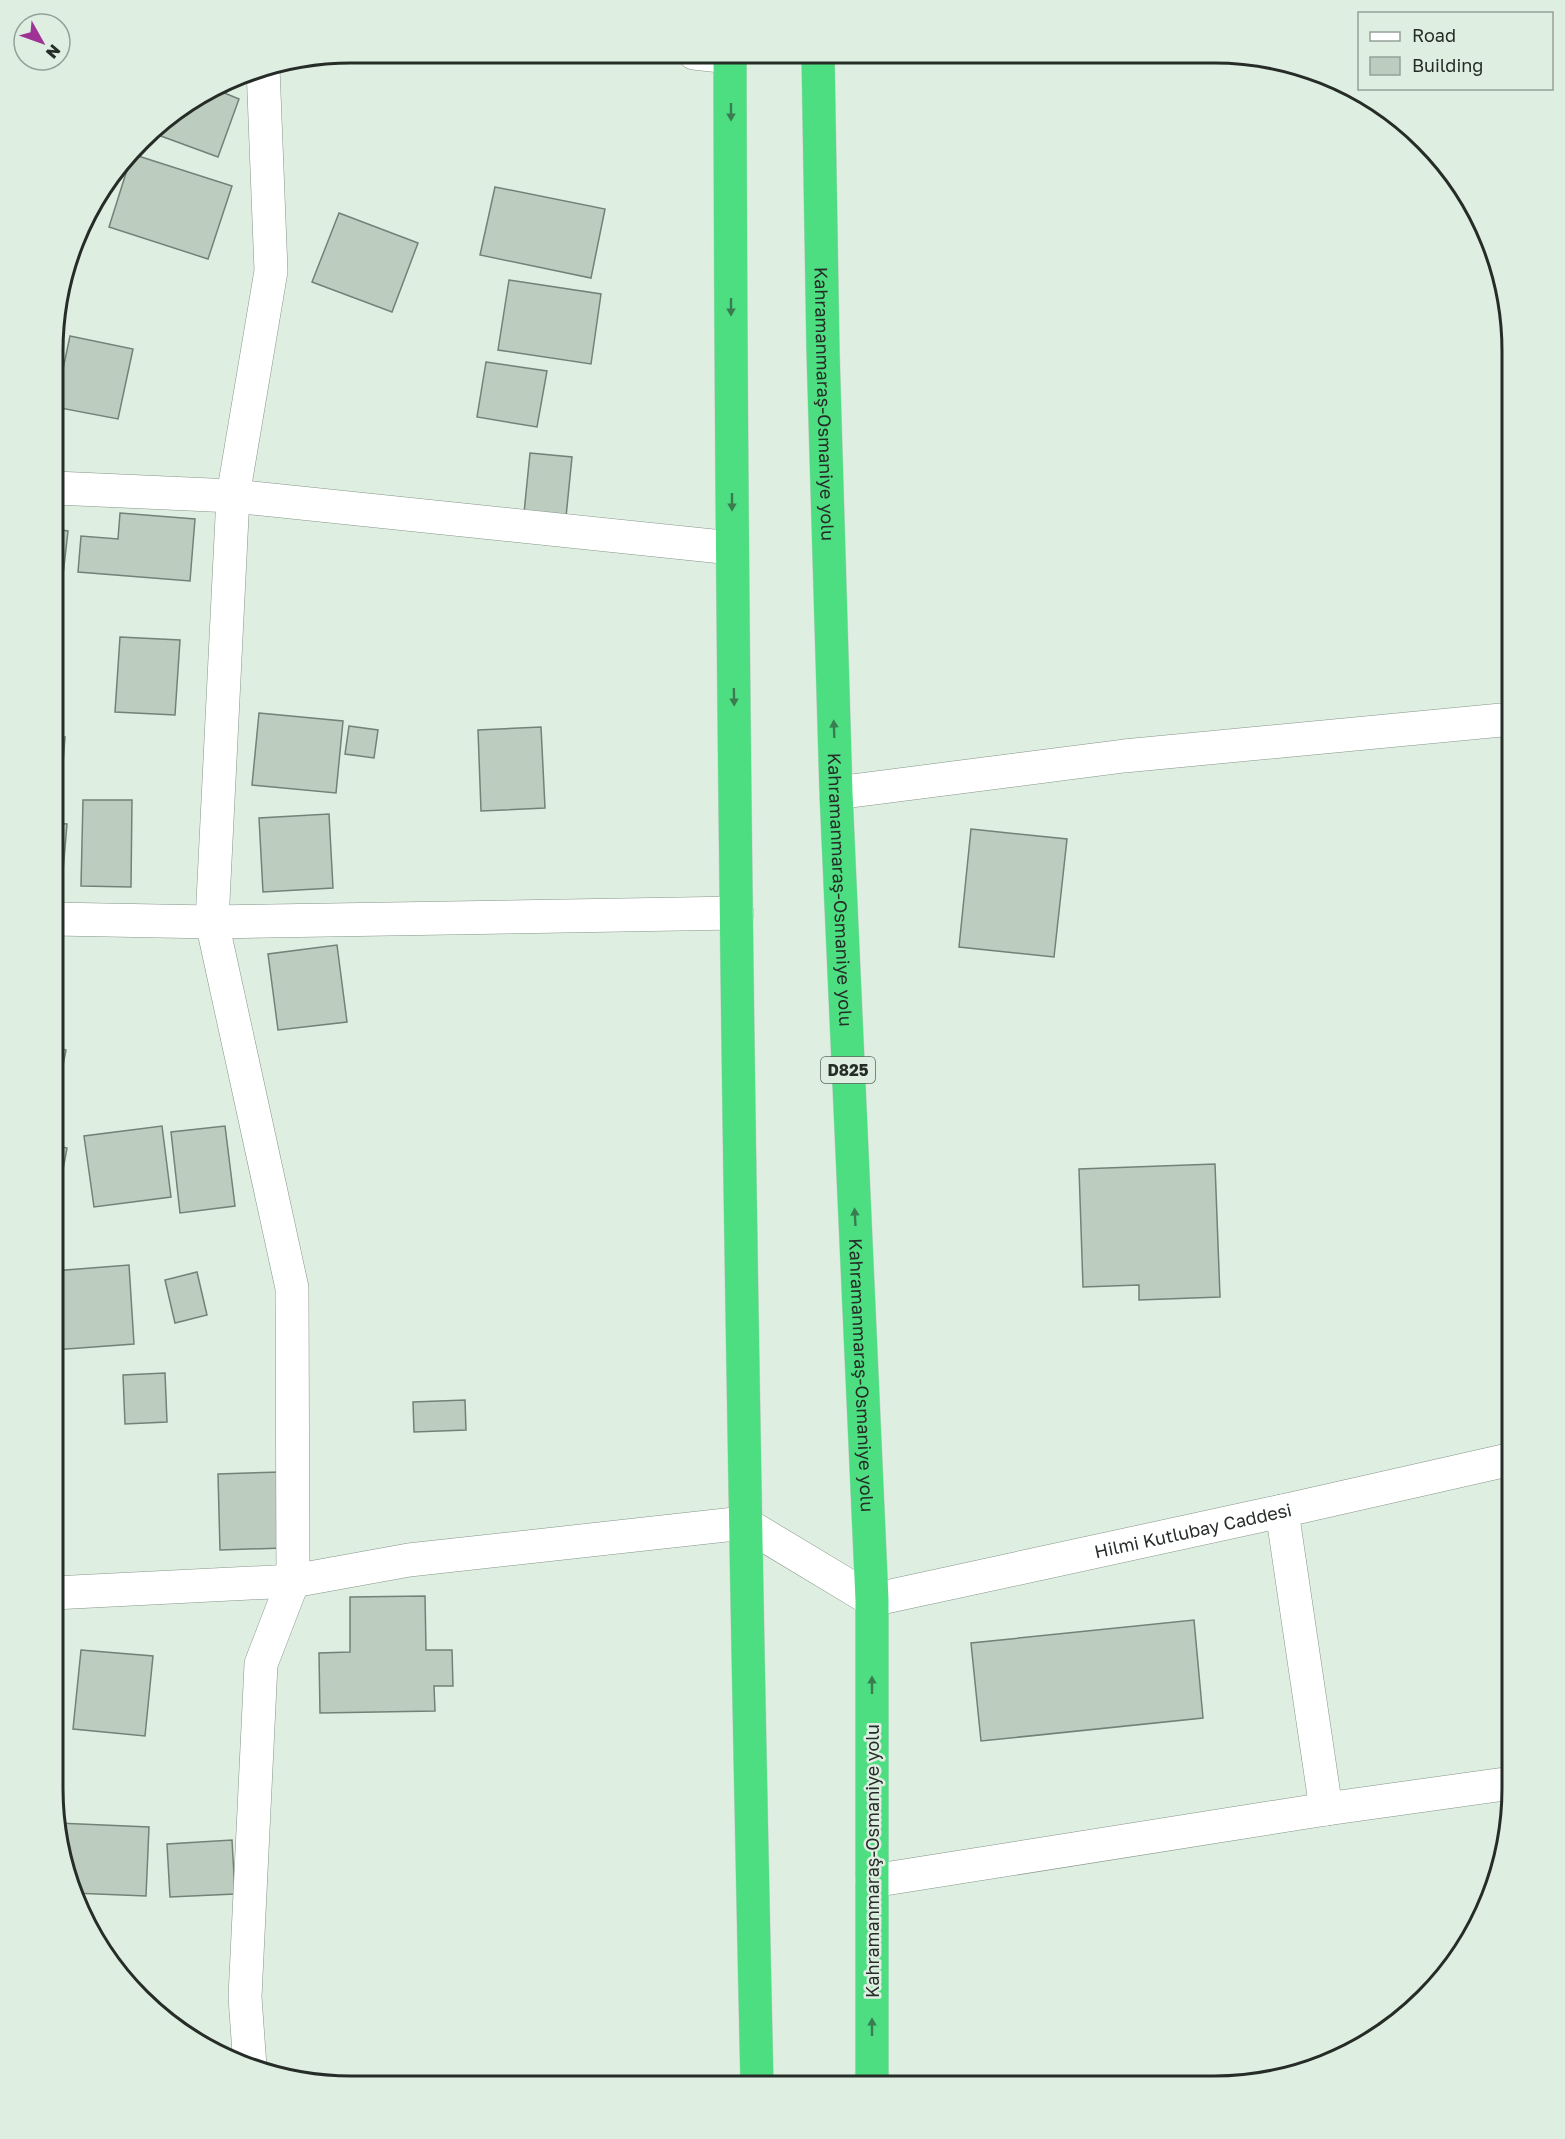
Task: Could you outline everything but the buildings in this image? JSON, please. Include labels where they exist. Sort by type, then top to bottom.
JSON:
[{"type":"highway","points":[[730,63],[732,548],[744,1523],[757,2076]]},
{"type":"highway","name":"Kahramanmaraş-Osmaniye yolu","points":[[818,63],[823,339],[836,794],[872,1600],[872,2076]]},
{"type":"street","points":[[249,2057],[245,1997],[261,1664],[293,1581],[292,1288],[212,922],[233,496],[271,271],[263,77]]},
{"type":"street","points":[[63,488],[233,496],[732,548]]},
{"type":"street","points":[[836,794],[1124,756],[1502,720]]},
{"type":"street","points":[[63,919],[212,922],[737,914]]},
{"type":"street","name":"Hilmi Kutlubay Caddesi","points":[[872,1600],[1502,1461]]},
{"type":"street","points":[[1282,1511],[1326,1809]]},
{"type":"street","points":[[63,1592],[293,1581],[409,1560],[744,1523],[872,1600]]},
{"type":"street","points":[[872,1881],[1326,1809],[1502,1784]]}]
